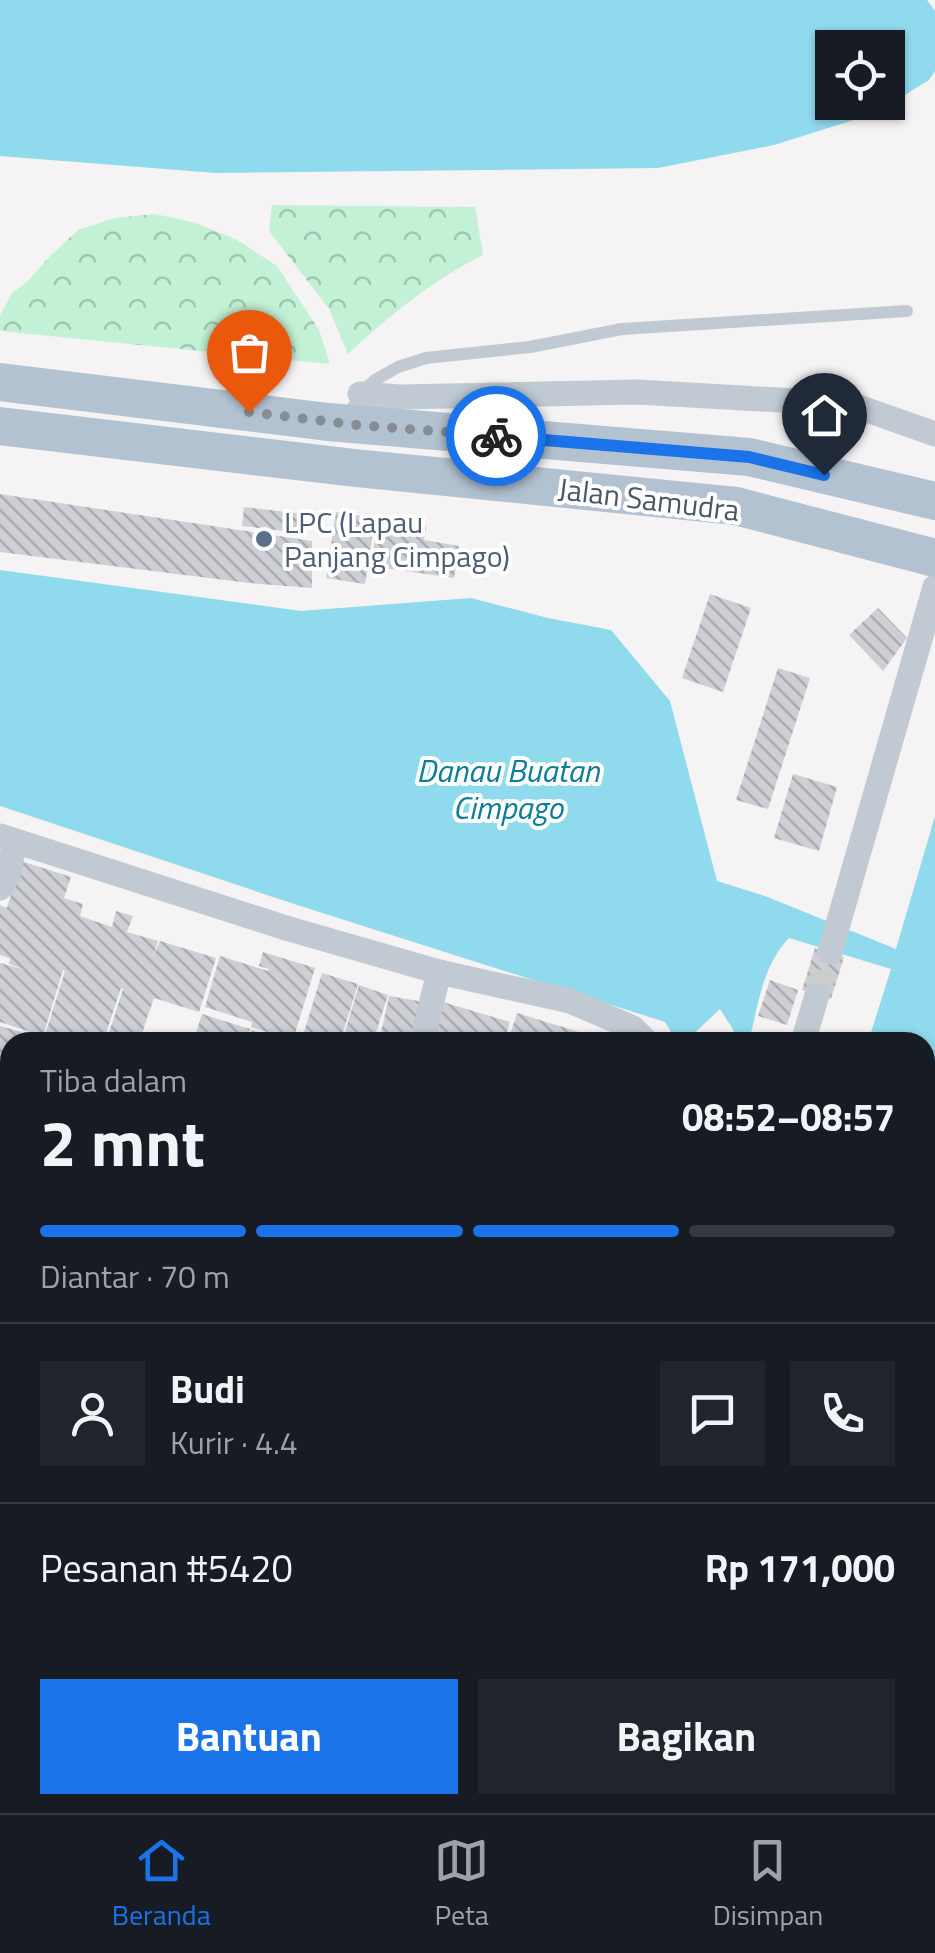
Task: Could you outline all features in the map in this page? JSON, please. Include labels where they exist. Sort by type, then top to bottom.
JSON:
[{"type":"main road","name":"Jalan Samudra","points":[[0,382],[355,414],[749,457],[935,501]]},
{"type":"main road","name":"Jalan Samudra","points":[[0,426],[355,468],[736,506],[935,558]]},
{"type":"street","points":[[355,414],[400,397],[637,392],[850,404],[935,434]]},
{"type":"street","points":[[830,952],[935,587]]},
{"type":"street","points":[[0,888],[8,875],[8,839],[286,928],[439,972],[570,1002],[637,1032]]},
{"type":"street","points":[[424,1032],[439,972]]},
{"type":"street","points":[[807,1032],[817,995]]},
{"type":"lane","points":[[355,414],[374,380],[426,358],[530,347],[622,330],[907,311]]},
{"type":"green space","points":[[272,205],[475,207],[483,255],[412,299],[348,354],[329,309],[269,231]]},
{"type":"green space","points":[[155,214],[196,223],[237,240],[277,266],[319,330],[330,364],[0,331],[0,315],[12,293],[78,230],[115,218]]},
{"type":"water","points":[[0,0],[927,0],[935,11],[935,71],[929,80],[905,95],[905,30],[815,30],[815,120],[854,120],[774,145],[658,168],[216,173],[0,156]]},
{"type":"water","name":"Danau Buatan Cimpago","points":[[0,570],[301,611],[471,598],[611,630],[670,701],[717,881],[765,896],[896,949],[935,816],[935,1032],[871,1032],[891,969],[789,938],[767,974],[751,1032],[732,1032],[720,1009],[696,1032],[671,1032],[665,1022],[0,806]]},
{"type":"building","points":[[0,494],[312,541],[312,588],[0,552]]},
{"type":"building","points":[[244,507],[305,514],[303,533],[242,526]]},
{"type":"building","points":[[336,512],[375,518],[365,584],[326,578]]},
{"type":"building","points":[[378,519],[426,526],[424,540],[459,546],[454,578],[371,566]]},
{"type":"building","points":[[710,594],[751,608],[723,692],[682,678]]},
{"type":"building","points":[[878,608],[907,638],[883,671],[849,635]]},
{"type":"building","points":[[778,668],[810,678],[768,809],[736,800]]},
{"type":"building","points":[[793,774],[837,787],[819,851],[774,838]]},
{"type":"building","points":[[21,861],[71,877],[64,898],[83,904],[80,916],[112,927],[116,911],[133,916],[127,932],[158,941],[153,957],[160,941],[216,958],[199,1012],[154,998],[142,1032],[109,1032],[121,988],[106,1032],[46,1032],[63,970],[44,1032],[0,1022],[0,963],[26,970],[9,964],[10,958],[0,955],[0,905],[7,908]]},
{"type":"building","points":[[815,948],[844,957],[831,999],[802,990]]},
{"type":"building","points":[[263,952],[315,968],[295,1032],[267,1032],[251,1027],[252,1022],[205,1007],[220,956],[269,969],[259,966]]},
{"type":"building","points":[[322,973],[358,984],[343,1032],[304,1032]]},
{"type":"building","points":[[770,980],[798,990],[787,1025],[758,1016]]},
{"type":"building","points":[[359,985],[388,995],[376,1032],[345,1032]]},
{"type":"building","points":[[389,996],[424,1002],[418,1032],[381,1032]]},
{"type":"building","points":[[443,1002],[510,1022],[507,1032],[434,1032]]},
{"type":"building","points":[[517,1013],[579,1032],[511,1032]]},
{"type":"building","points":[[202,1014],[250,1029],[249,1032],[196,1032]]},
{"type":"building","points":[[0,1026],[22,1032],[0,1032]]},
{"type":"tunnel","points":[[817,995],[830,952]]},
{"type":"way so far","points":[[249,412],[496,436]]},
{"type":"place","name":"LPC (Lapau Panjang Cimpago)","points":[[264,539]]},
{"type":"route","points":[[496,436],[749,457],[824,475]]}]
